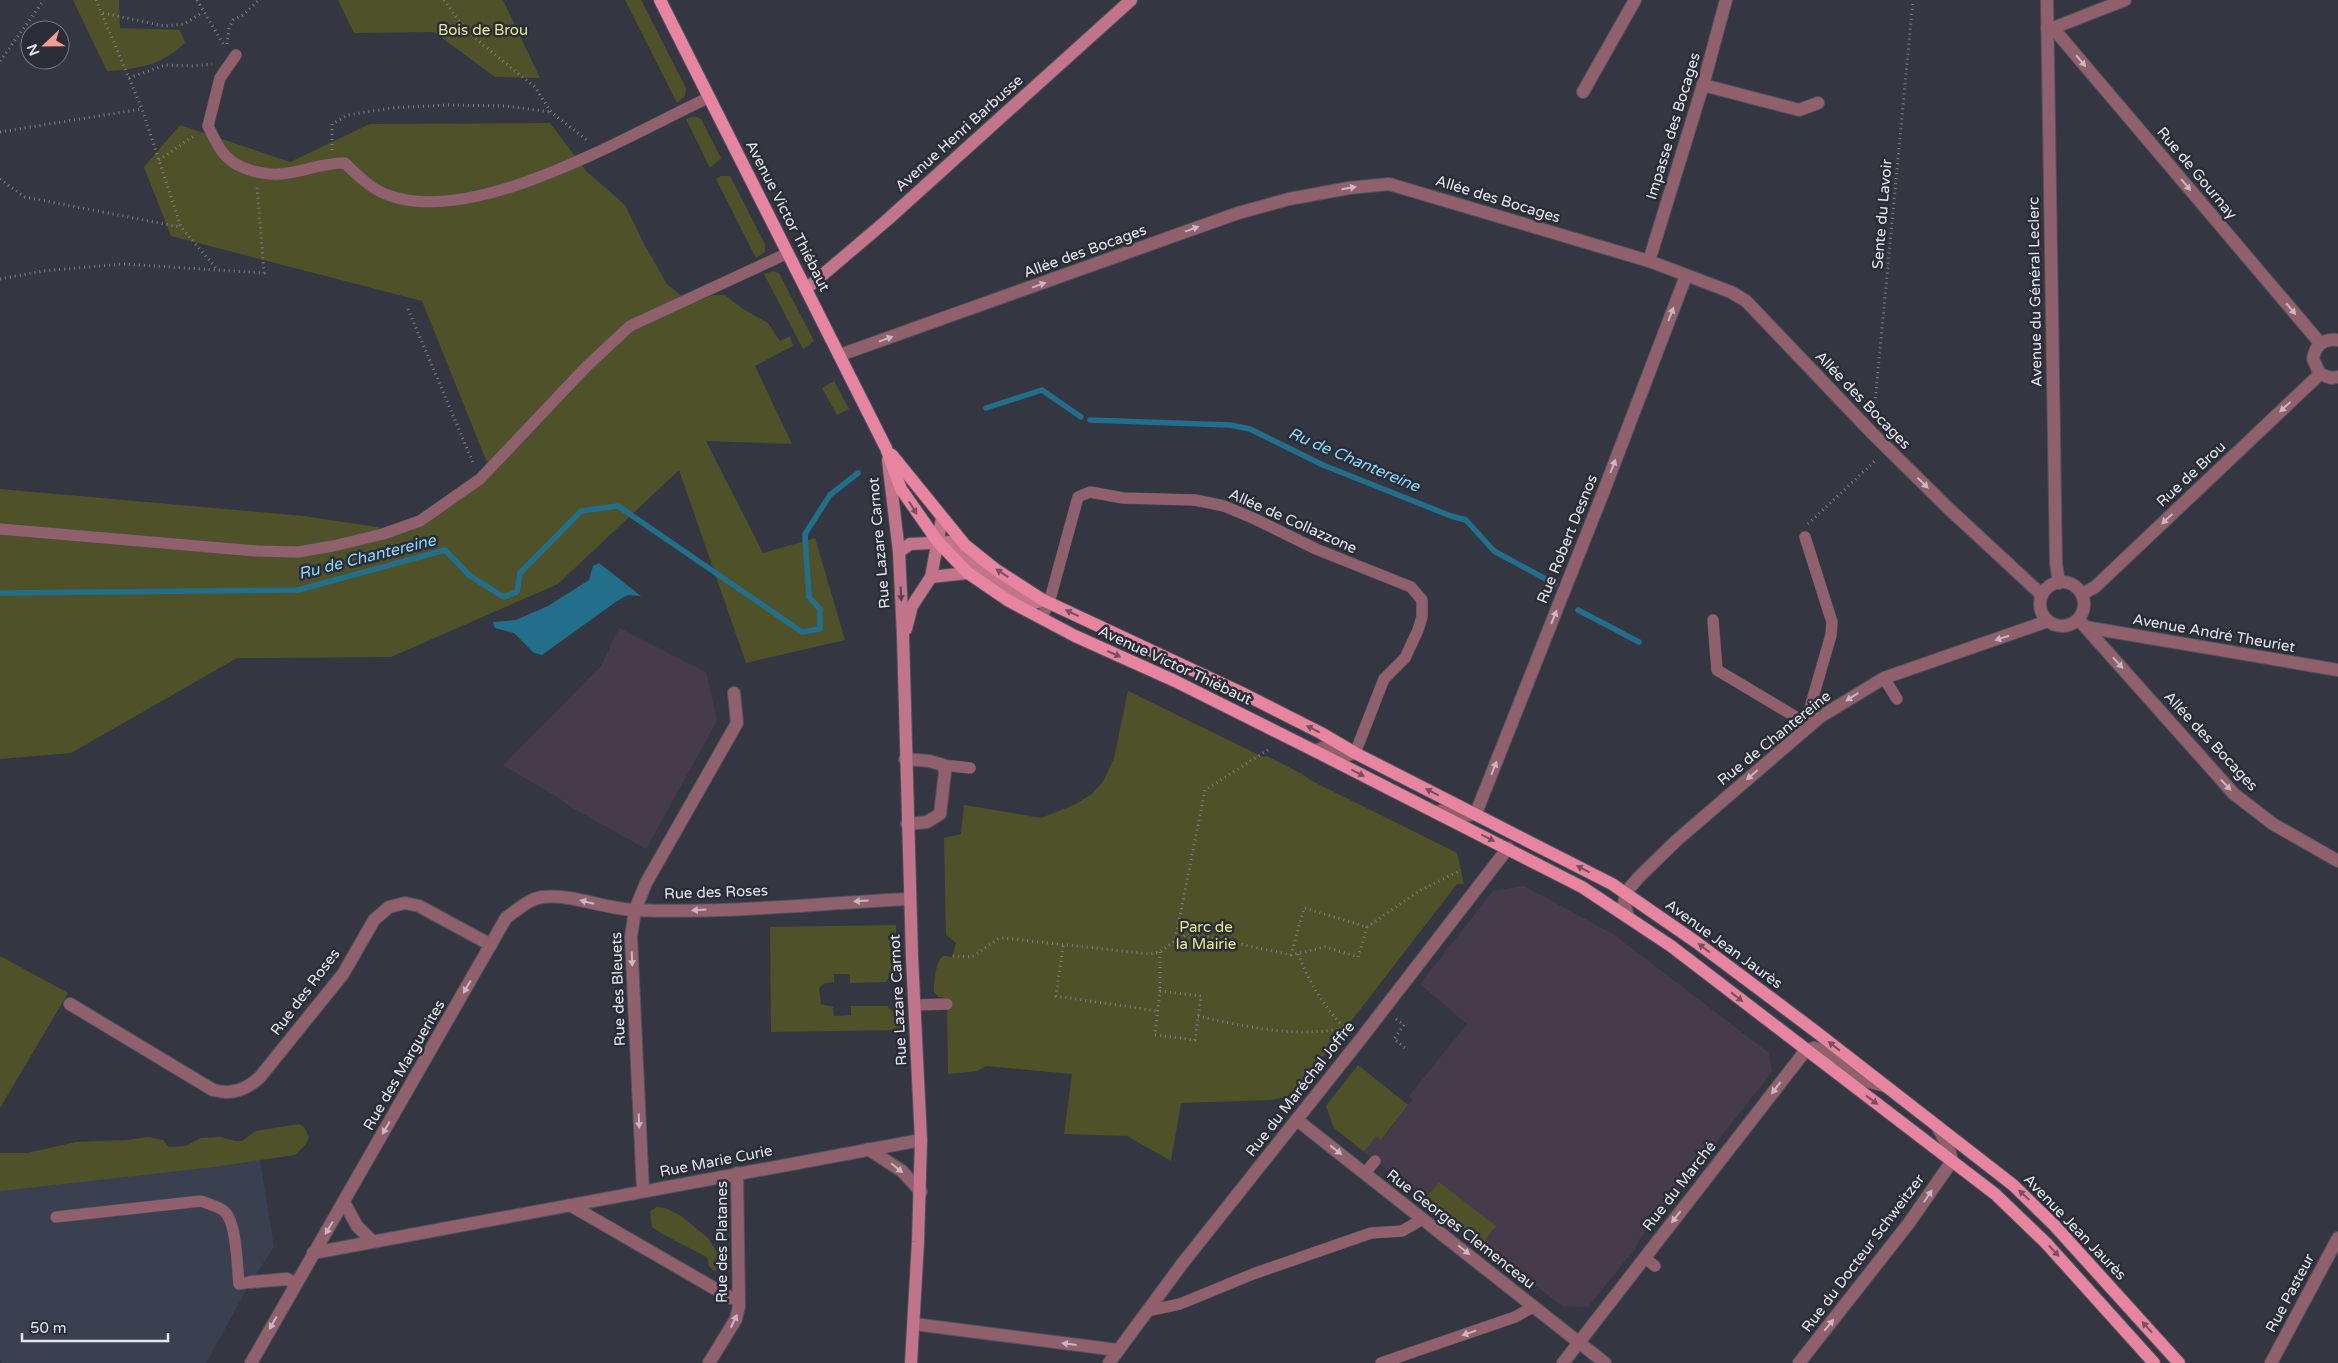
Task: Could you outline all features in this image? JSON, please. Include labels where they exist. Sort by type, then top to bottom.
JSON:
[{"type":"main road","name":"Avenue Victor Thiébaut","points":[[660,0],[886,448],[901,489],[938,542],[968,573],[1009,601],[1075,636],[1175,681],[1508,848]]},
{"type":"main road","name":"Avenue Victor Thiébaut","points":[[886,448],[965,545],[995,569],[1046,601],[1244,694],[1476,814]]},
{"type":"main road","name":"Avenue Jean Jaurès","points":[[1476,814],[1626,892],[1815,1031],[2013,1185],[2035,1206],[2180,1363]]},
{"type":"main road","points":[[1508,848],[1582,886],[1628,916],[1995,1194],[2027,1223],[2154,1363]]},
{"type":"street","name":"Avenue Henri Barbusse","points":[[806,289],[886,221],[1131,0]]},
{"type":"street","points":[[1583,92],[1635,0]]},
{"type":"street","name":"Impasse des Bocages","points":[[1649,261],[1703,85],[1726,0]]},
{"type":"street","name":"Avenue du Général Leclerc","points":[[2047,0],[2050,28],[2056,563],[2059,583]]},
{"type":"street","points":[[2050,28],[2125,0]]},
{"type":"street","name":"Rue de Gournay","points":[[2050,28],[2320,343]]},
{"type":"street","points":[[1703,85],[1799,110],[1818,103]]},
{"type":"street","name":"Allée des Bocages","points":[[840,356],[1238,213],[1289,199],[1374,184],[1399,186],[1547,232],[1588,242],[1649,261],[1730,292],[1746,301],[1888,449],[2042,595]]},
{"type":"street","name":"Rue Robert Desnos","points":[[1476,814],[1603,493],[1686,276]]},
{"type":"street","points":[[2338,340],[2331,339],[2320,343],[2316,348],[2313,359],[2320,374],[2331,378],[2338,377]]},
{"type":"street","name":"Rue de Brou","points":[[2082,594],[2095,587],[2320,374]]},
{"type":"street","name":"Rue Lazare Carnot","points":[[886,448],[899,552],[903,636],[907,824],[921,1140],[921,1192],[911,1363]]},
{"type":"street","name":"Rue Lazare Carnot","points":[[903,636],[912,606],[931,577],[942,518]]},
{"type":"street","points":[[899,552],[910,544],[950,542],[970,562],[998,584],[1031,604],[1046,601]]},
{"type":"street","points":[[931,577],[968,573]]},
{"type":"street","points":[[2059,583],[2073,585],[2082,594],[2084,608],[2082,623],[2060,627],[2048,621],[2040,606],[2042,595],[2050,587],[2059,583]]},
{"type":"street","name":"Rue de Chantereine","points":[[1626,892],[1677,840],[1804,727],[1884,678],[2048,621]]},
{"type":"street","name":"Allée des Bocages","points":[[2082,623],[2234,794],[2273,824],[2338,861]]},
{"type":"street","name":"Avenue André Theuriet","points":[[2082,623],[2338,670]]},
{"type":"street","name":"Rue des Bleuets","points":[[643,1191],[631,937],[635,910],[646,883],[737,723],[734,693]]},
{"type":"street","points":[[1315,751],[1325,747],[1344,756],[1355,753]]},
{"type":"street","points":[[905,759],[929,761],[943,765],[945,772],[940,814],[927,822],[907,824]]},
{"type":"street","points":[[1437,812],[1448,810],[1462,817],[1476,814]]},
{"type":"street","name":"Rue du Maréchal Joffre","points":[[914,1324],[1113,1359],[1146,1311],[1508,848]]},
{"type":"street","points":[[1626,892],[1624,904],[1628,916]]},
{"type":"street","name":"Rue des Roses","points":[[70,1004],[213,1090],[226,1093],[236,1092],[251,1085],[260,1077],[343,974],[374,920],[389,907],[405,903],[420,906],[491,945],[506,918],[525,904],[540,897],[578,900],[635,910],[678,911],[910,899]]},
{"type":"street","name":"Rue des Marguerites","points":[[251,1363],[491,945]]},
{"type":"street","name":"Rue du Marché","points":[[1563,1363],[1806,1050]]},
{"type":"street","name":"Rue Georges Clemenceau","points":[[1297,1120],[1605,1363]]},
{"type":"street","name":"Avenue Jean Jaurès","points":[[1937,1126],[1949,1148],[1952,1161]]},
{"type":"street","name":"Rue Marie Curie","points":[[313,1253],[868,1148],[921,1140]]},
{"type":"street","points":[[868,1148],[902,1171],[921,1192]]},
{"type":"street","name":"Rue du Docteur Schweitzer","points":[[1798,1363],[1909,1223],[1952,1161]]},
{"type":"street","name":"Rue des Platanes","points":[[709,1363],[736,1319],[740,1306],[738,1173]]},
{"type":"street","points":[[344,1202],[357,1226],[372,1242]]},
{"type":"street","points":[[570,1205],[731,1298]]},
{"type":"street","name":"Rue Pasteur","points":[[2271,1363],[2338,1238]]},
{"type":"street","points":[[251,1282],[287,1279],[296,1284]]},
{"type":"lane","points":[[236,55],[220,78],[208,126],[222,152],[239,167],[286,174],[332,163],[345,164],[364,181],[390,196],[436,202],[478,195],[554,173],[710,97]]},
{"type":"lane","points":[[0,528],[257,551],[298,552],[383,534],[420,521],[480,479],[586,368],[630,326],[788,253]]},
{"type":"lane","name":"Allée de Collazzone","points":[[1046,601],[1056,577],[1078,497],[1090,492],[1123,498],[1195,500],[1224,506],[1255,518],[1316,549],[1411,587],[1422,600],[1422,617],[1418,630],[1405,658],[1384,680],[1375,697],[1355,753]]},
{"type":"lane","points":[[1713,620],[1717,670],[1804,727],[1832,622],[1805,537]]},
{"type":"lane","points":[[1041,618],[1046,601]]},
{"type":"lane","points":[[1884,678],[1897,699]]},
{"type":"lane","points":[[943,765],[970,768]]},
{"type":"lane","points":[[914,1006],[947,1004]]},
{"type":"lane","points":[[1806,1050],[1814,1047],[1820,1049],[1864,1081],[1886,1087]]},
{"type":"lane","points":[[1366,1173],[1376,1161]]},
{"type":"lane","points":[[56,1217],[202,1201],[224,1211],[229,1218],[233,1229],[240,1284],[251,1282]]},
{"type":"lane","points":[[1146,1311],[1180,1304],[1253,1274],[1371,1234],[1402,1231],[1423,1218]]},
{"type":"lane","points":[[1645,1258],[1655,1266]]},
{"type":"lane","points":[[1380,1363],[1515,1317],[1533,1306]]},
{"type":"path","points":[[0,61],[44,0]]},
{"type":"path","points":[[96,0],[142,108],[181,227],[217,269]]},
{"type":"path","points":[[197,0],[227,50],[228,28],[233,20],[243,15],[259,0]]},
{"type":"path","points":[[444,0],[458,20],[483,45],[535,87],[551,112],[600,150]]},
{"type":"path","name":"Sente du Lavoir","points":[[1864,425],[1874,416],[1913,0]]},
{"type":"path","points":[[103,13],[164,26],[184,24],[203,12]]},
{"type":"path","points":[[129,78],[165,65],[193,66],[217,64],[227,66]]},
{"type":"path","points":[[332,163],[332,124],[348,115],[392,108],[472,104],[551,112]]},
{"type":"path","points":[[0,132],[142,108]]},
{"type":"path","points":[[158,160],[208,126]]},
{"type":"path","points":[[0,279],[43,271],[123,264],[264,273],[256,171]]},
{"type":"path","points":[[0,180],[25,197],[181,227]]},
{"type":"path","points":[[408,309],[480,479]]},
{"type":"path","points":[[1805,537],[1806,526],[1888,449]]},
{"type":"path","points":[[1175,941],[1205,790],[1272,748]]},
{"type":"path","points":[[953,956],[972,957],[998,939],[1150,954],[1160,952],[1189,933],[1291,955],[1326,948],[1358,957],[1367,927],[1420,891],[1461,870]]},
{"type":"path","points":[[1291,955],[1304,908],[1367,927]]},
{"type":"path","points":[[1063,946],[1056,996],[1157,1010]]},
{"type":"path","points":[[1160,952],[1160,991],[1154,1035],[1196,1040],[1201,996],[1160,991]]},
{"type":"path","points":[[1198,1016],[1257,1028],[1323,1032],[1345,1028],[1329,1010],[1304,970],[1298,954]]},
{"type":"path","points":[[1384,1009],[1404,1026],[1394,1039],[1404,1048]]},
{"type":"shaded area","points":[[619,628],[706,672],[717,721],[646,849],[569,806],[559,798],[503,765],[601,666]]},
{"type":"shaded area","points":[[1524,886],[1613,934],[1769,1053],[1772,1072],[1588,1307],[1562,1306],[1364,1152],[1376,1136],[1382,1140],[1412,1100],[1409,1096],[1467,1024],[1420,984],[1493,891]]},
{"type":"shaded area","points":[[258,1149],[274,1247],[249,1285],[206,1363],[3,1363],[0,1361],[0,1184]]},
{"type":"green space","points":[[73,0],[119,0],[120,28],[180,30],[185,43],[158,61],[130,69],[107,71]]},
{"type":"green space","name":"Bois de Brou","points":[[338,0],[503,0],[540,78],[495,77],[434,32],[354,33]]},
{"type":"green space","points":[[625,0],[641,0],[686,88],[685,96],[677,103]]},
{"type":"green space","points":[[695,116],[701,119],[721,158],[710,168],[686,119]]},
{"type":"green space","points":[[550,123],[586,171],[625,205],[644,244],[667,284],[691,304],[713,295],[725,295],[743,309],[768,323],[780,341],[790,336],[793,346],[755,366],[792,444],[706,441],[763,553],[815,538],[845,640],[746,663],[679,470],[558,584],[391,657],[237,658],[71,753],[0,759],[0,489],[304,516],[410,532],[488,465],[422,301],[171,236],[144,167],[180,125],[290,162],[370,124]]},
{"type":"green space","points":[[721,176],[730,176],[765,244],[765,252],[756,258],[716,179]]},
{"type":"green space","points":[[773,271],[779,273],[814,341],[803,349],[764,274]]},
{"type":"green space","points":[[834,381],[849,409],[837,415],[822,388]]},
{"type":"green space","name":"Parc de la Mairie","points":[[1128,691],[1263,757],[1267,756],[1312,781],[1457,853],[1464,884],[1457,884],[1294,1095],[1271,1100],[1181,1103],[1171,1161],[1127,1136],[1064,1134],[1072,1074],[986,1066],[977,1071],[948,1074],[947,998],[939,997],[934,992],[939,962],[944,956],[952,957],[956,943],[946,935],[944,838],[961,834],[964,805],[1041,818],[1074,805],[1092,794],[1104,780],[1114,758]]},
{"type":"green space","points":[[896,925],[896,975],[886,982],[850,983],[850,974],[834,974],[834,982],[825,983],[819,988],[821,1004],[833,1007],[834,1016],[851,1015],[851,1006],[887,1006],[901,1014],[902,1030],[771,1032],[770,927]]},
{"type":"green space","points":[[0,956],[68,993],[0,1108]]},
{"type":"green space","points":[[1358,1065],[1408,1105],[1381,1140],[1376,1136],[1364,1152],[1334,1128],[1326,1106]]},
{"type":"green space","points":[[299,1124],[304,1127],[309,1137],[306,1144],[295,1155],[214,1167],[0,1191],[0,1153],[27,1153],[76,1142],[127,1140],[148,1137],[163,1140],[169,1147],[186,1146],[200,1138],[221,1137],[242,1141],[256,1131]]},
{"type":"green space","points":[[1439,1182],[1496,1226],[1482,1244],[1425,1199]]},
{"type":"green space","points":[[657,1207],[666,1208],[681,1216],[708,1238],[717,1252],[725,1259],[724,1264],[714,1271],[709,1266],[707,1257],[652,1227],[650,1211]]},
{"type":"water","points":[[599,563],[641,596],[628,595],[617,601],[542,655],[534,653],[514,633],[495,628],[493,622],[516,620],[548,606],[589,580],[593,566]]},
{"type":"waterway","name":"Ru de Chantereine","points":[[986,408],[1042,390],[1081,417]]},
{"type":"waterway","name":"Ru de Chantereine","points":[[1090,420],[1230,425],[1250,429],[1323,465],[1451,516],[1466,520],[1494,551],[1555,584]]},
{"type":"waterway","name":"Ru de Chantereine","points":[[0,593],[298,590],[445,550],[470,576],[504,597],[517,592],[520,573],[581,511],[618,506],[802,632],[820,629],[820,609],[809,597],[805,534],[830,495],[858,473]]},
{"type":"waterway","name":"Ru de Chantereine","points":[[1578,610],[1639,642]]}]
